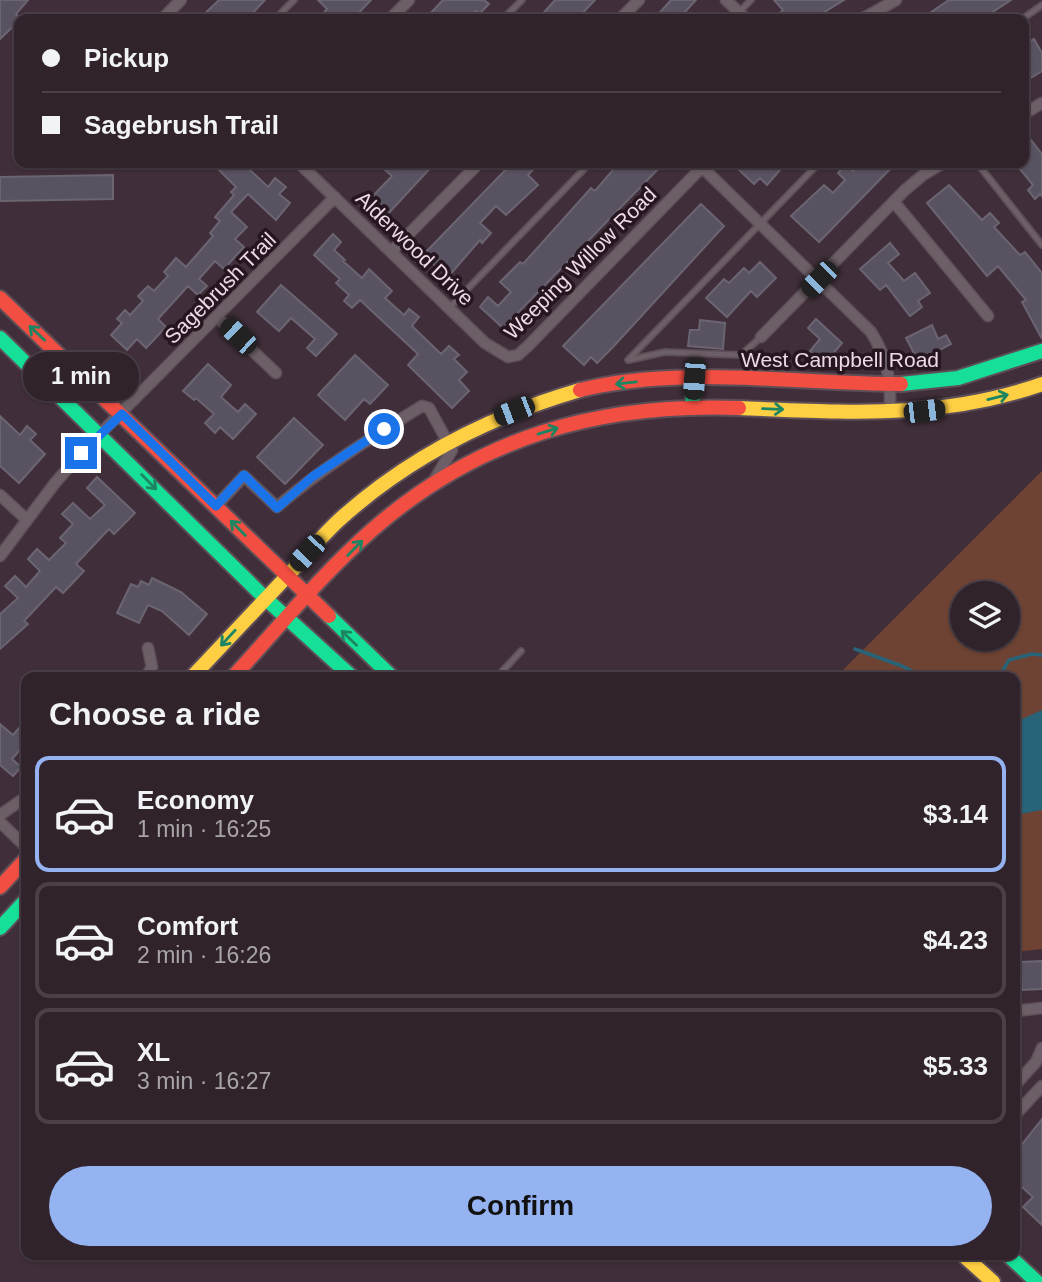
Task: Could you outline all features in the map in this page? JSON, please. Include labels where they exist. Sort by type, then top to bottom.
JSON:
[{"type":"main road","points":[[0,298],[387,672]]},
{"type":"main road","points":[[0,338],[101,434],[265,598],[346,672]]},
{"type":"main road","name":"West Campbell Road","points":[[197,672],[356,504],[449,440],[501,417],[555,398],[616,384],[694,379],[891,384],[945,381],[998,367],[1042,351]]},
{"type":"main road","points":[[692,407],[694,379]]},
{"type":"main road","points":[[238,672],[362,541],[431,485],[476,459],[550,430],[641,410],[692,407],[890,413],[969,405],[1042,384]]},
{"type":"main road","points":[[0,887],[21,864]]},
{"type":"main road","points":[[0,928],[21,905]]},
{"type":"main road","points":[[969,1260],[993,1282]]},
{"type":"main road","points":[[1013,1260],[1037,1282]]},
{"type":"street","points":[[167,14],[181,0]]},
{"type":"street","points":[[395,14],[409,0]]},
{"type":"street","points":[[625,14],[639,0]]},
{"type":"street","points":[[726,0],[737,14]]},
{"type":"street","points":[[871,14],[896,0]]},
{"type":"street","name":"Alderwood Drive","points":[[304,168],[485,343],[508,357]]},
{"type":"street","points":[[392,251],[474,168]]},
{"type":"street","name":"Weeping Willow Road","points":[[508,357],[518,355],[528,346],[701,168]]},
{"type":"street","points":[[707,168],[871,332],[882,350],[891,384],[890,413]]},
{"type":"street","points":[[761,337],[894,202],[923,174],[934,168]]},
{"type":"street","name":"Sagebrush Trail","points":[[0,556],[55,483],[335,197]]},
{"type":"street","points":[[894,202],[988,316]]},
{"type":"street","points":[[219,318],[276,373]]},
{"type":"street","points":[[216,506],[244,475],[277,508],[312,477],[367,438],[422,406],[429,408],[449,440],[452,450],[431,485]]},
{"type":"street","points":[[0,495],[27,520]]},
{"type":"street","points":[[148,648],[152,667],[149,672]]},
{"type":"street","points":[[0,815],[21,800]]},
{"type":"street","points":[[0,822],[21,842]]},
{"type":"street","points":[[1020,1011],[1042,1010]]},
{"type":"street","points":[[1020,1080],[1036,1062],[1042,1048]]},
{"type":"street","points":[[1020,1102],[1042,1086]]},
{"type":"lane","points":[[280,14],[294,0]]},
{"type":"lane","points":[[508,14],[522,0]]},
{"type":"lane","points":[[450,307],[585,168]]},
{"type":"lane","points":[[761,337],[741,355],[665,352],[628,360],[814,168]]},
{"type":"lane","points":[[981,168],[1042,245]]},
{"type":"lane","points":[[502,672],[521,651]]},
{"type":"shaded area","points":[[1042,471],[1042,949],[1020,951],[1020,672],[841,672]]},
{"type":"water","points":[[1042,710],[1042,810],[1020,814],[1020,720]]},
{"type":"building","points":[[0,0],[28,0],[14,14],[14,26],[0,39]]},
{"type":"building","points":[[219,0],[265,0],[252,14],[204,14]]},
{"type":"building","points":[[318,0],[371,0],[358,14],[322,14],[327,9]]},
{"type":"building","points":[[443,0],[484,0],[489,4],[479,14],[476,11],[473,14],[430,14]]},
{"type":"building","points":[[555,0],[595,0],[582,14],[542,14]]},
{"type":"building","points":[[671,0],[696,0],[683,14],[658,14]]},
{"type":"building","points":[[774,0],[844,0],[821,14],[779,14],[783,10]]},
{"type":"building","points":[[949,0],[1011,0],[990,14],[928,14]]},
{"type":"building","points":[[1034,39],[1042,53],[1042,71],[1029,79],[1029,42]]},
{"type":"building","points":[[1029,137],[1042,154],[1042,196],[1040,194],[1035,199],[1028,190],[1033,185],[1019,168],[1029,168]]},
{"type":"building","points":[[217,168],[250,168],[268,187],[275,178],[286,187],[279,194],[290,203],[276,220],[248,194],[231,212],[247,227],[235,239],[244,247],[224,269],[215,261],[199,279],[207,286],[198,295],[188,286],[158,319],[166,327],[146,348],[137,339],[127,350],[111,335],[122,323],[117,319],[125,310],[130,315],[143,301],[138,296],[148,286],[154,291],[168,276],[164,272],[176,258],[186,267],[213,236],[210,233],[220,221],[215,217],[234,195],[231,192],[236,187]]},
{"type":"building","points":[[430,168],[386,216],[369,200],[392,176],[384,169]]},
{"type":"building","points":[[507,168],[534,168],[528,175],[538,185],[506,215],[496,206],[480,223],[491,233],[482,243],[480,240],[448,277],[423,255]]},
{"type":"building","points":[[615,168],[659,168],[503,328],[480,307],[488,297],[498,306],[511,292],[500,282],[520,262],[523,264],[591,188],[595,191]]},
{"type":"building","points":[[737,168],[782,168],[767,185],[760,178],[754,184]]},
{"type":"building","points":[[842,168],[853,171],[856,168],[891,168],[819,242],[791,216],[824,185],[833,193],[845,180],[838,173]]},
{"type":"building","points":[[113,175],[113,199],[0,201],[0,177]]},
{"type":"building","points":[[949,185],[982,220],[990,213],[999,223],[994,227],[1020,255],[1025,252],[1042,273],[1042,339],[1022,302],[1026,300],[998,266],[987,276],[927,203]]},
{"type":"building","points":[[701,204],[724,226],[597,363],[591,357],[584,365],[563,346]]},
{"type":"building","points":[[333,234],[341,242],[334,250],[345,260],[343,261],[362,278],[369,269],[392,291],[385,298],[404,315],[409,309],[419,317],[412,326],[441,354],[449,346],[459,355],[454,359],[467,372],[459,380],[469,391],[452,408],[408,365],[418,354],[360,300],[352,308],[344,301],[349,295],[336,283],[340,279],[314,255]]},
{"type":"building","points":[[890,243],[899,254],[888,263],[904,281],[915,273],[930,293],[918,301],[922,307],[910,316],[886,285],[880,290],[860,269]]},
{"type":"building","points":[[760,262],[776,278],[757,297],[751,291],[727,317],[706,298],[724,279],[729,283],[744,268],[749,273]]},
{"type":"building","points":[[281,285],[337,334],[316,356],[307,348],[315,339],[291,318],[279,331],[257,312]]},
{"type":"building","points":[[816,319],[842,343],[824,364],[810,351],[820,339],[808,328]]},
{"type":"building","points":[[700,320],[725,323],[723,349],[688,346],[690,330],[699,330]]},
{"type":"building","points":[[932,325],[938,339],[946,335],[951,344],[918,361],[906,338]]},
{"type":"building","points":[[355,355],[388,385],[370,404],[364,399],[345,420],[318,395]]},
{"type":"building","points":[[208,364],[231,385],[221,397],[238,412],[245,404],[256,414],[233,439],[220,427],[215,433],[205,423],[214,414],[196,398],[194,400],[183,391]]},
{"type":"building","points":[[0,416],[20,435],[27,426],[36,434],[30,440],[45,454],[19,483],[0,466]]},
{"type":"building","points":[[294,418],[323,445],[285,484],[257,457]]},
{"type":"building","points":[[97,477],[135,513],[114,534],[109,529],[76,564],[84,571],[63,593],[56,587],[24,621],[28,624],[0,649],[0,614],[18,598],[5,586],[15,576],[26,587],[40,571],[28,559],[37,549],[49,560],[66,543],[60,538],[73,524],[62,514],[73,503],[90,519],[105,505],[87,488]]},
{"type":"building","points":[[152,578],[181,592],[207,614],[189,635],[162,611],[148,605],[139,623],[117,613],[131,584],[138,587],[141,581],[149,585]]},
{"type":"building","points":[[0,724],[13,735],[21,726],[21,749],[12,759],[21,767],[13,776],[0,765]]},
{"type":"building","points":[[1042,961],[1042,989],[1022,990],[1020,962]]},
{"type":"building","points":[[1042,1119],[1042,1225],[1023,1207],[1033,1197],[1020,1185],[1020,1147]]},
{"type":"waterway","points":[[855,649],[914,672]]},
{"type":"waterway","points":[[1002,672],[1009,660],[1032,654],[1042,655]]},
{"type":"traffic: fast","points":[[0,338],[265,598],[346,672]]},
{"type":"traffic: fast","points":[[901,384],[958,378],[1042,351]]},
{"type":"traffic: fast","points":[[692,407],[694,379]]},
{"type":"traffic: fast","points":[[329,616],[387,672]]},
{"type":"traffic: fast","points":[[0,928],[21,905]]},
{"type":"traffic: fast","points":[[1013,1260],[1037,1282]]},
{"type":"traffic: slow","points":[[739,408],[855,412],[930,408],[967,404],[1042,384]]},
{"type":"traffic: slow","points":[[197,672],[332,527],[392,478],[421,459],[483,426],[580,390]]},
{"type":"traffic: slow","points":[[969,1260],[993,1282]]},
{"type":"traffic: jam","points":[[0,298],[329,616]]},
{"type":"traffic: jam","points":[[580,390],[618,383],[698,377],[901,384]]},
{"type":"traffic: jam","points":[[237,672],[353,547],[412,498],[454,471],[498,449],[543,432],[589,420],[687,408],[739,408]]},
{"type":"traffic: jam","points":[[0,887],[21,864]]},
{"type":"route","points":[[81,453],[122,414],[216,506],[244,475],[277,508],[312,477],[384,429]]}]
